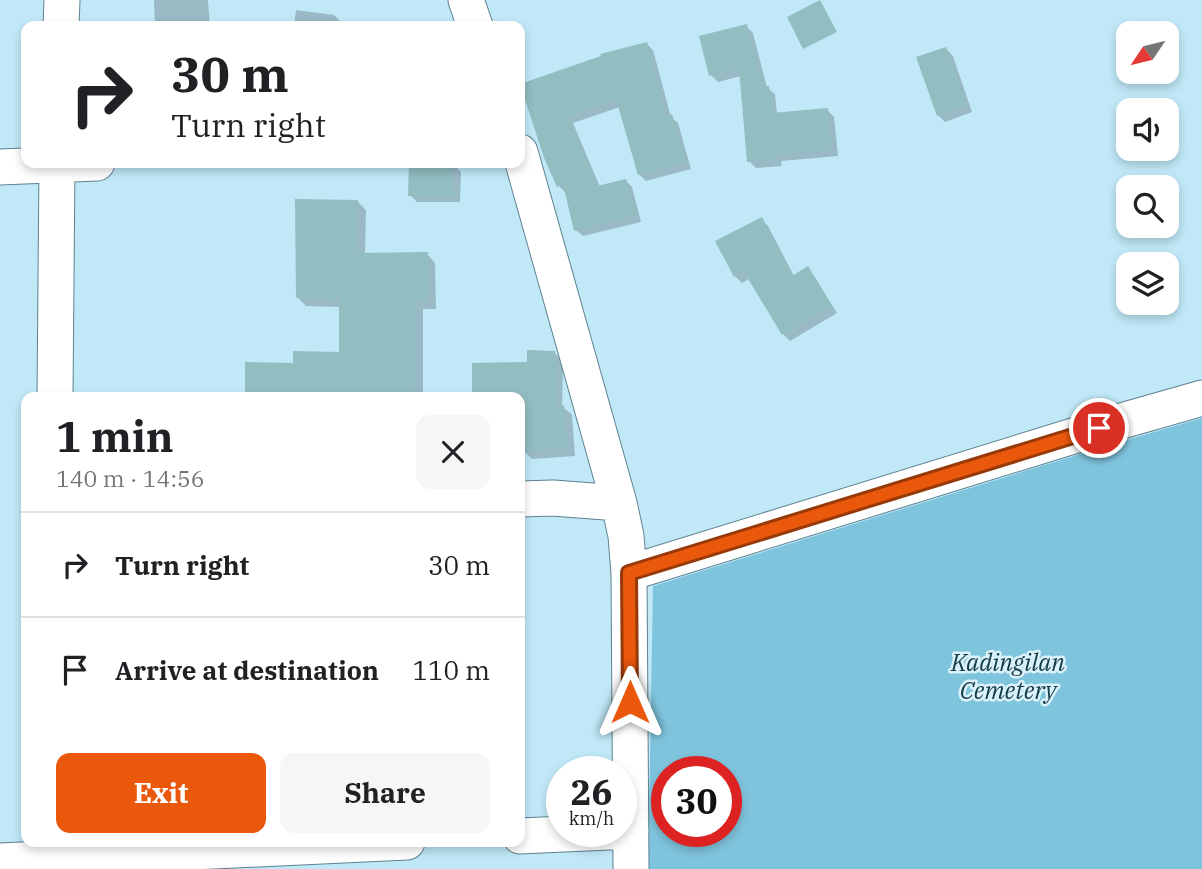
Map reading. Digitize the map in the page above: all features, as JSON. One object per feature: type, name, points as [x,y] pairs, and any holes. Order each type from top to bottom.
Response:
[{"type":"street","points":[[61,21],[62,0]]},
{"type":"street","points":[[466,0],[473,21]]},
{"type":"street","points":[[0,167],[21,166]]},
{"type":"street","points":[[55,392],[57,168]]},
{"type":"street","points":[[525,168],[626,536],[629,573],[630,756]]},
{"type":"street","points":[[629,573],[1202,398]]},
{"type":"street","points":[[525,499],[619,503]]},
{"type":"street","points":[[525,836],[546,835]]},
{"type":"street","points":[[0,861],[52,856],[280,847]]},
{"type":"street","points":[[631,847],[631,869]]},
{"type":"green space","name":"Kadingilan Cemetery","points":[[1202,418],[1202,869],[648,869],[653,586]]},
{"type":"building","points":[[820,0],[837,32],[803,49],[787,17]]},
{"type":"building","points":[[747,24],[763,86],[769,86],[772,113],[828,108],[832,150],[775,155],[776,159],[747,162],[739,69],[709,76],[699,36]]},
{"type":"building","points":[[647,42],[666,116],[672,114],[686,162],[638,175],[616,99],[568,116],[597,186],[626,179],[636,215],[574,231],[563,184],[557,187],[544,158],[525,99],[525,82],[601,56],[600,54]]},
{"type":"building","points":[[946,47],[967,106],[937,116],[916,57]]},
{"type":"building","points":[[409,168],[454,168],[454,196],[408,196]]},
{"type":"building","points":[[295,199],[358,200],[358,253],[428,252],[428,301],[415,301],[415,392],[245,392],[245,362],[293,363],[293,351],[339,352],[339,299],[296,298]]},
{"type":"building","points":[[762,217],[792,276],[808,266],[832,306],[782,335],[744,272],[734,277],[715,241]]},
{"type":"building","points":[[527,350],[555,351],[555,406],[564,405],[568,448],[525,451],[525,392],[472,392],[472,363],[527,362]]},
{"type":"route","points":[[630,702],[629,573],[1099,428]]}]
